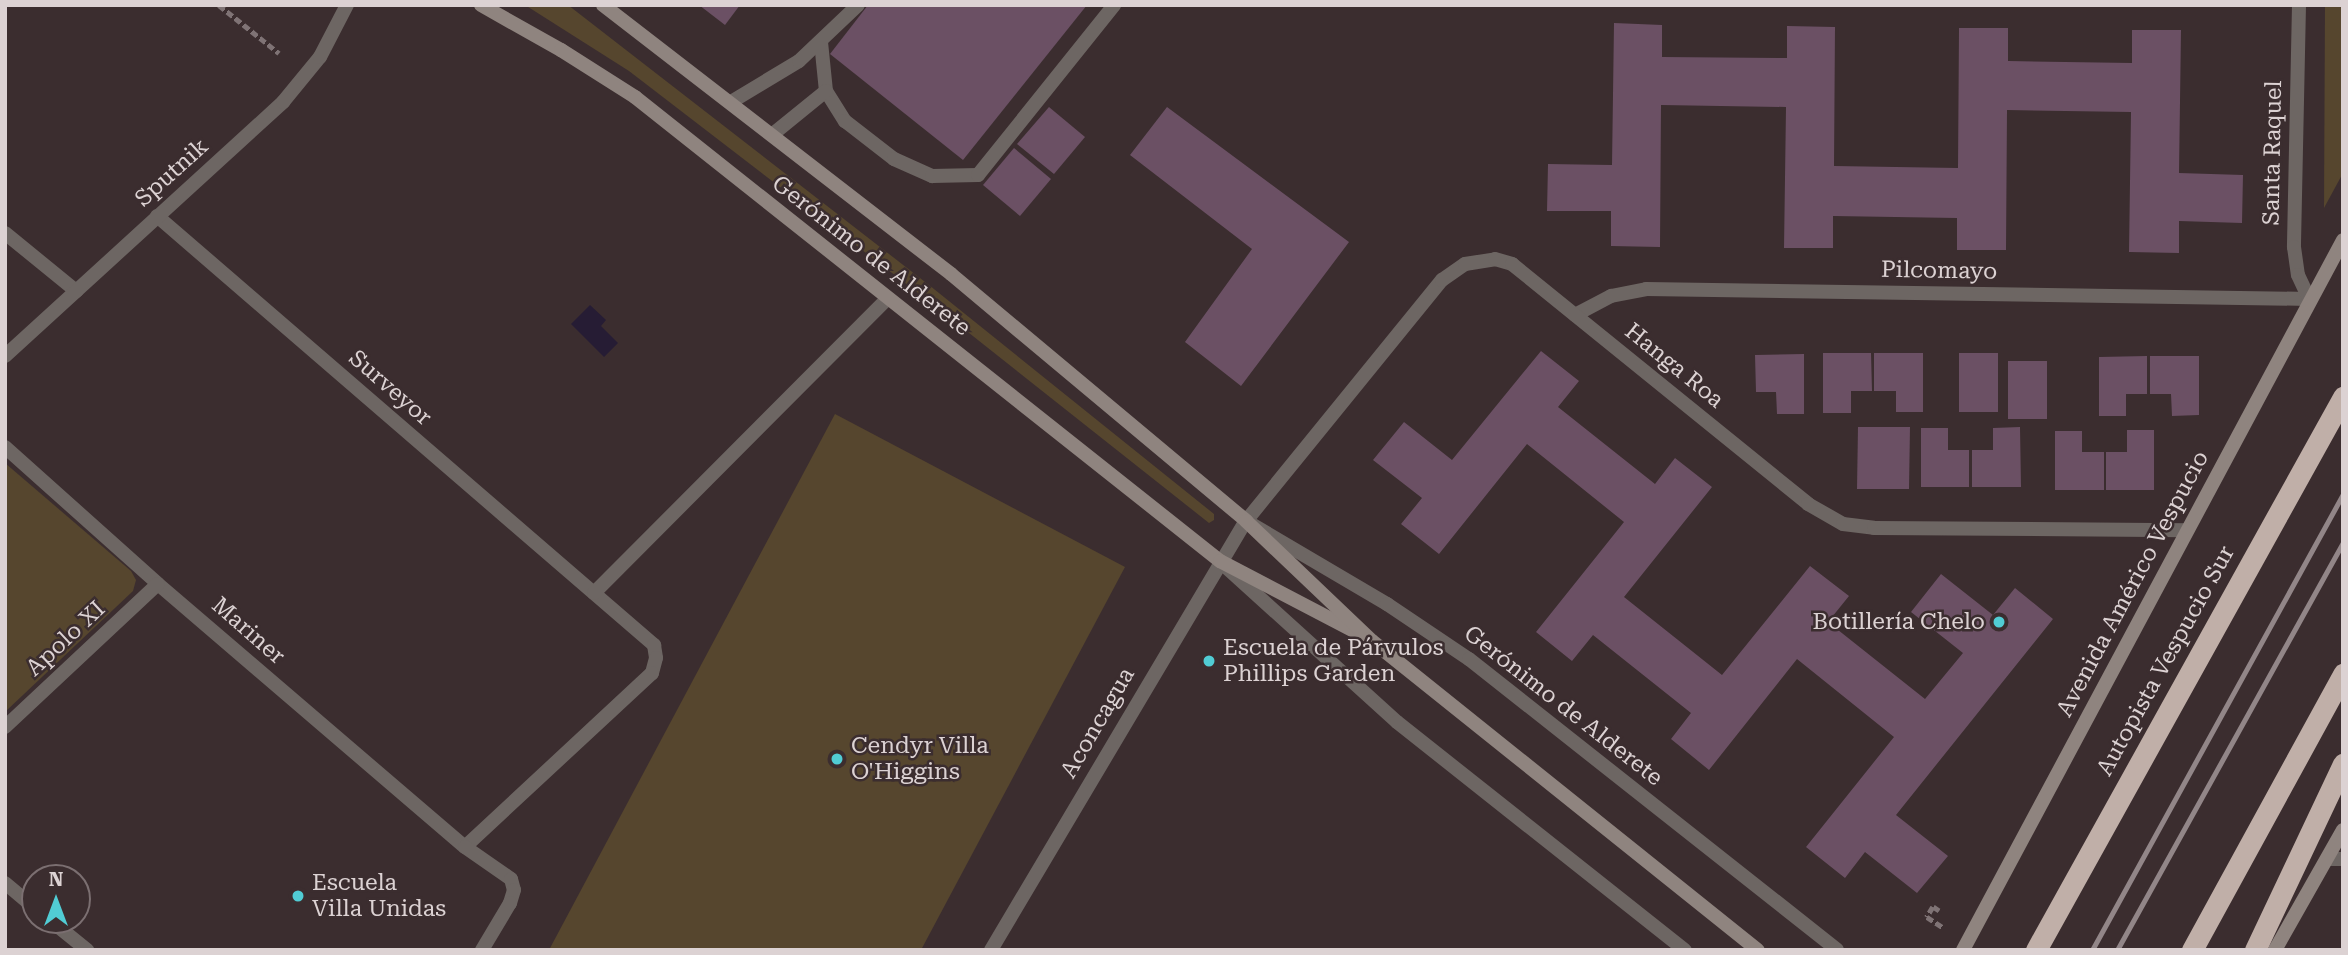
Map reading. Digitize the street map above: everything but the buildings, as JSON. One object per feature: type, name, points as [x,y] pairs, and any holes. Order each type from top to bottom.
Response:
[{"type":"highway","name":"Autopista Vespucio Sur","points":[[2036,950],[2343,397]]},
{"type":"highway","points":[[2192,950],[2343,674]]},
{"type":"highway","points":[[2255,950],[2343,764]]},
{"type":"main road","name":"Gerónimo de Alderete","points":[[481,5],[561,50],[635,97],[1220,561],[1372,641]]},
{"type":"main road","name":"Gerónimo de Alderete","points":[[603,5],[951,274],[1246,521],[1372,641],[1758,950]]},
{"type":"main road","name":"Avenida Américo Vespucio","points":[[1963,950],[2309,299],[2343,240]]},
{"type":"main road","points":[[2275,950],[2343,831]]},
{"type":"street","name":"Sputnik","points":[[5,356],[303,80],[320,57],[347,5]]},
{"type":"street","points":[[731,102],[799,61],[858,5]]},
{"type":"street","points":[[821,42],[826,92],[845,121],[894,159],[933,176],[978,175],[1114,5]]},
{"type":"street","name":"Santa Raquel","points":[[2299,5],[2294,247],[2298,275],[2309,299]]},
{"type":"street","points":[[772,134],[826,92]]},
{"type":"street","name":"Surveyor","points":[[158,216],[654,645],[656,658],[652,673],[465,847]]},
{"type":"street","points":[[5,233],[76,291]]},
{"type":"street","name":"Hanga Roa","points":[[1246,521],[1452,271],[1478,260],[1495,259],[1512,264],[1808,504],[1843,524],[1874,528],[2188,530]]},
{"type":"street","name":"Pilcomayo","points":[[1575,315],[1611,296],[1646,289],[2309,299]]},
{"type":"street","points":[[594,593],[888,298]]},
{"type":"street","name":"Mariner","points":[[5,447],[159,584],[465,847],[511,879],[514,890],[510,903],[482,950]]},
{"type":"street","name":"Aconcagua","points":[[995,948],[1220,561],[1246,521]]},
{"type":"street","name":"Gerónimo de Alderete","points":[[1246,521],[1387,604],[1469,659],[1836,950]]},
{"type":"street","name":"Gerónimo de Alderete","points":[[1220,561],[1397,722],[1685,950]]},
{"type":"street","name":"Apolo XI","points":[[5,727],[159,584]]},
{"type":"street","points":[[2327,859],[2343,859]]},
{"type":"street","points":[[5,883],[21,896]]},
{"type":"street","points":[[67,934],[87,950]]},
{"type":"path","points":[[219,5],[279,53]]},
{"type":"path","points":[[1927,917],[1933,907],[1939,911]]},
{"type":"shaded area","points":[[525,5],[568,5],[929,285],[1214,514],[1214,520],[1209,523],[935,306],[629,71]]},
{"type":"shaded area","points":[[2325,5],[2343,5],[2343,173],[2324,208]]},
{"type":"shaded area","points":[[590,305],[606,320],[601,326],[618,343],[604,357],[571,324]]},
{"type":"shaded area","name":"Cendyr Villa O'Higgins","points":[[835,414],[1125,567],[921,950],[549,950]]},
{"type":"shaded area","points":[[5,463],[131,571],[136,580],[133,591],[5,712]]},
{"type":"railway","points":[[2092,950],[2343,494]]},
{"type":"railway","points":[[2117,950],[2343,542]]},
{"type":"place","name":"Botillería Chelo","points":[[1999,622]]},
{"type":"place","name":"Escuela de Párvulos Phillips Garden","points":[[1209,661]]},
{"type":"place","name":"Cendyr Villa O'Higgins","points":[[837,759]]},
{"type":"place","name":"Escuela Villa Unidas","points":[[298,896]]}]
